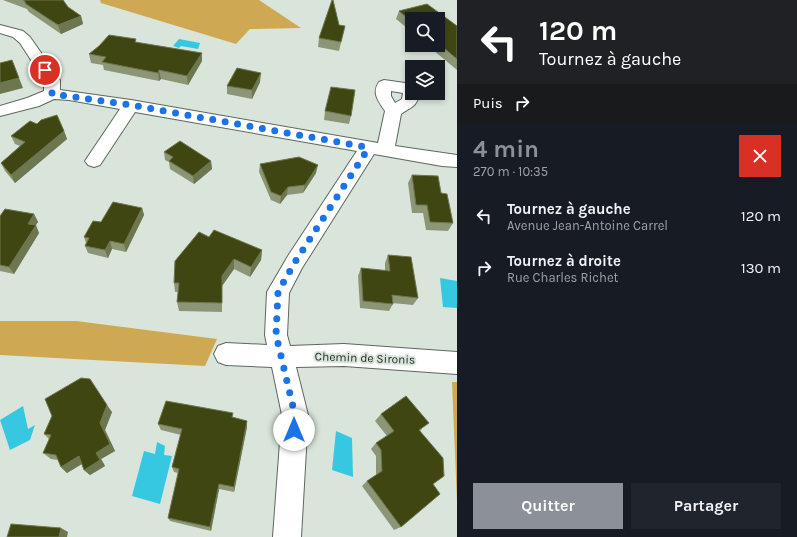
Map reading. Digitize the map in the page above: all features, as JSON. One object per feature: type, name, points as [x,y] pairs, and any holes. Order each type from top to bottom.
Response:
[{"type":"street","points":[[0,29],[18,34],[24,40],[52,80],[52,94]]},
{"type":"street","points":[[0,111],[33,102],[52,94],[131,105],[457,162]]},
{"type":"street","points":[[94,161],[131,105]]},
{"type":"street","points":[[287,537],[295,415],[276,335],[278,292],[295,262],[366,152],[376,148],[393,110]]},
{"type":"street","name":"Chemin de Sironis","points":[[226,354],[281,357],[344,355],[457,363]]},
{"type":"shaded area","points":[[100,0],[259,0],[301,28],[250,29],[236,44],[101,3]]},
{"type":"shaded area","points":[[0,321],[76,321],[217,339],[205,366],[0,355]]},
{"type":"shaded area","points":[[452,382],[457,382],[457,502]]},
{"type":"water","points":[[179,39],[200,43],[198,49],[181,46],[179,48],[173,46]]},
{"type":"water","points":[[440,278],[457,281],[457,308],[443,307]]},
{"type":"water","points":[[23,406],[28,429],[35,425],[30,440],[10,450],[0,420]]},
{"type":"water","points":[[336,431],[352,438],[353,477],[332,470]]},
{"type":"water","points":[[157,442],[165,446],[164,455],[172,456],[160,504],[132,496],[144,451],[155,454]]},
{"type":"building","points":[[24,0],[63,0],[68,7],[81,16],[58,25],[26,4]]},
{"type":"building","points":[[332,0],[339,25],[345,26],[341,42],[319,38]]},
{"type":"building","points":[[427,4],[438,12],[405,12],[405,16],[399,11]]},
{"type":"building","points":[[445,17],[457,26],[457,59],[445,49]]},
{"type":"building","points":[[109,35],[136,39],[135,42],[202,53],[187,76],[159,70],[158,73],[102,62],[106,57],[89,54]]},
{"type":"building","points":[[12,60],[19,78],[0,83],[0,63]]},
{"type":"building","points":[[237,68],[261,73],[252,90],[227,86]]},
{"type":"building","points":[[331,87],[355,90],[351,116],[325,111]]},
{"type":"building","points":[[57,115],[64,131],[11,175],[1,163],[25,142],[11,136],[30,121],[37,124],[41,120]]},
{"type":"building","points":[[180,141],[211,161],[193,176],[169,161],[173,157],[164,152]]},
{"type":"building","points":[[299,157],[318,165],[305,185],[288,187],[281,196],[271,192],[260,164]]},
{"type":"building","points":[[412,175],[438,176],[441,193],[447,194],[453,223],[430,222],[427,205],[416,205]]},
{"type":"building","points":[[113,202],[142,208],[124,244],[110,241],[105,250],[85,246],[89,238],[84,237],[93,221],[101,222]]},
{"type":"building","points":[[5,209],[34,214],[28,224],[36,225],[9,267],[0,265],[0,216]]},
{"type":"building","points":[[214,230],[262,250],[251,267],[234,259],[222,276],[222,303],[177,302],[179,283],[174,283],[175,261],[199,232],[209,237]]},
{"type":"building","points":[[388,255],[411,257],[418,298],[392,295],[393,304],[363,301],[361,268],[390,271]]},
{"type":"building","points":[[81,378],[90,379],[107,405],[100,423],[110,444],[96,453],[100,460],[84,470],[79,456],[61,467],[56,455],[43,453],[51,435],[44,434],[52,416],[45,399]]},
{"type":"building","points":[[406,396],[429,423],[419,430],[443,458],[444,476],[433,484],[440,494],[401,527],[367,481],[382,471],[381,450],[376,443],[394,431],[381,414]]},
{"type":"building","points":[[166,401],[233,413],[232,417],[247,421],[234,487],[219,484],[210,527],[168,518],[179,469],[172,467],[182,429],[158,424]]},
{"type":"building","points":[[11,524],[61,528],[59,537],[7,537]]},
{"type":"route","points":[[45,70],[52,80],[52,94],[69,95],[131,105],[366,147],[366,152],[295,262],[278,292],[276,335],[295,415],[294,430]]}]
